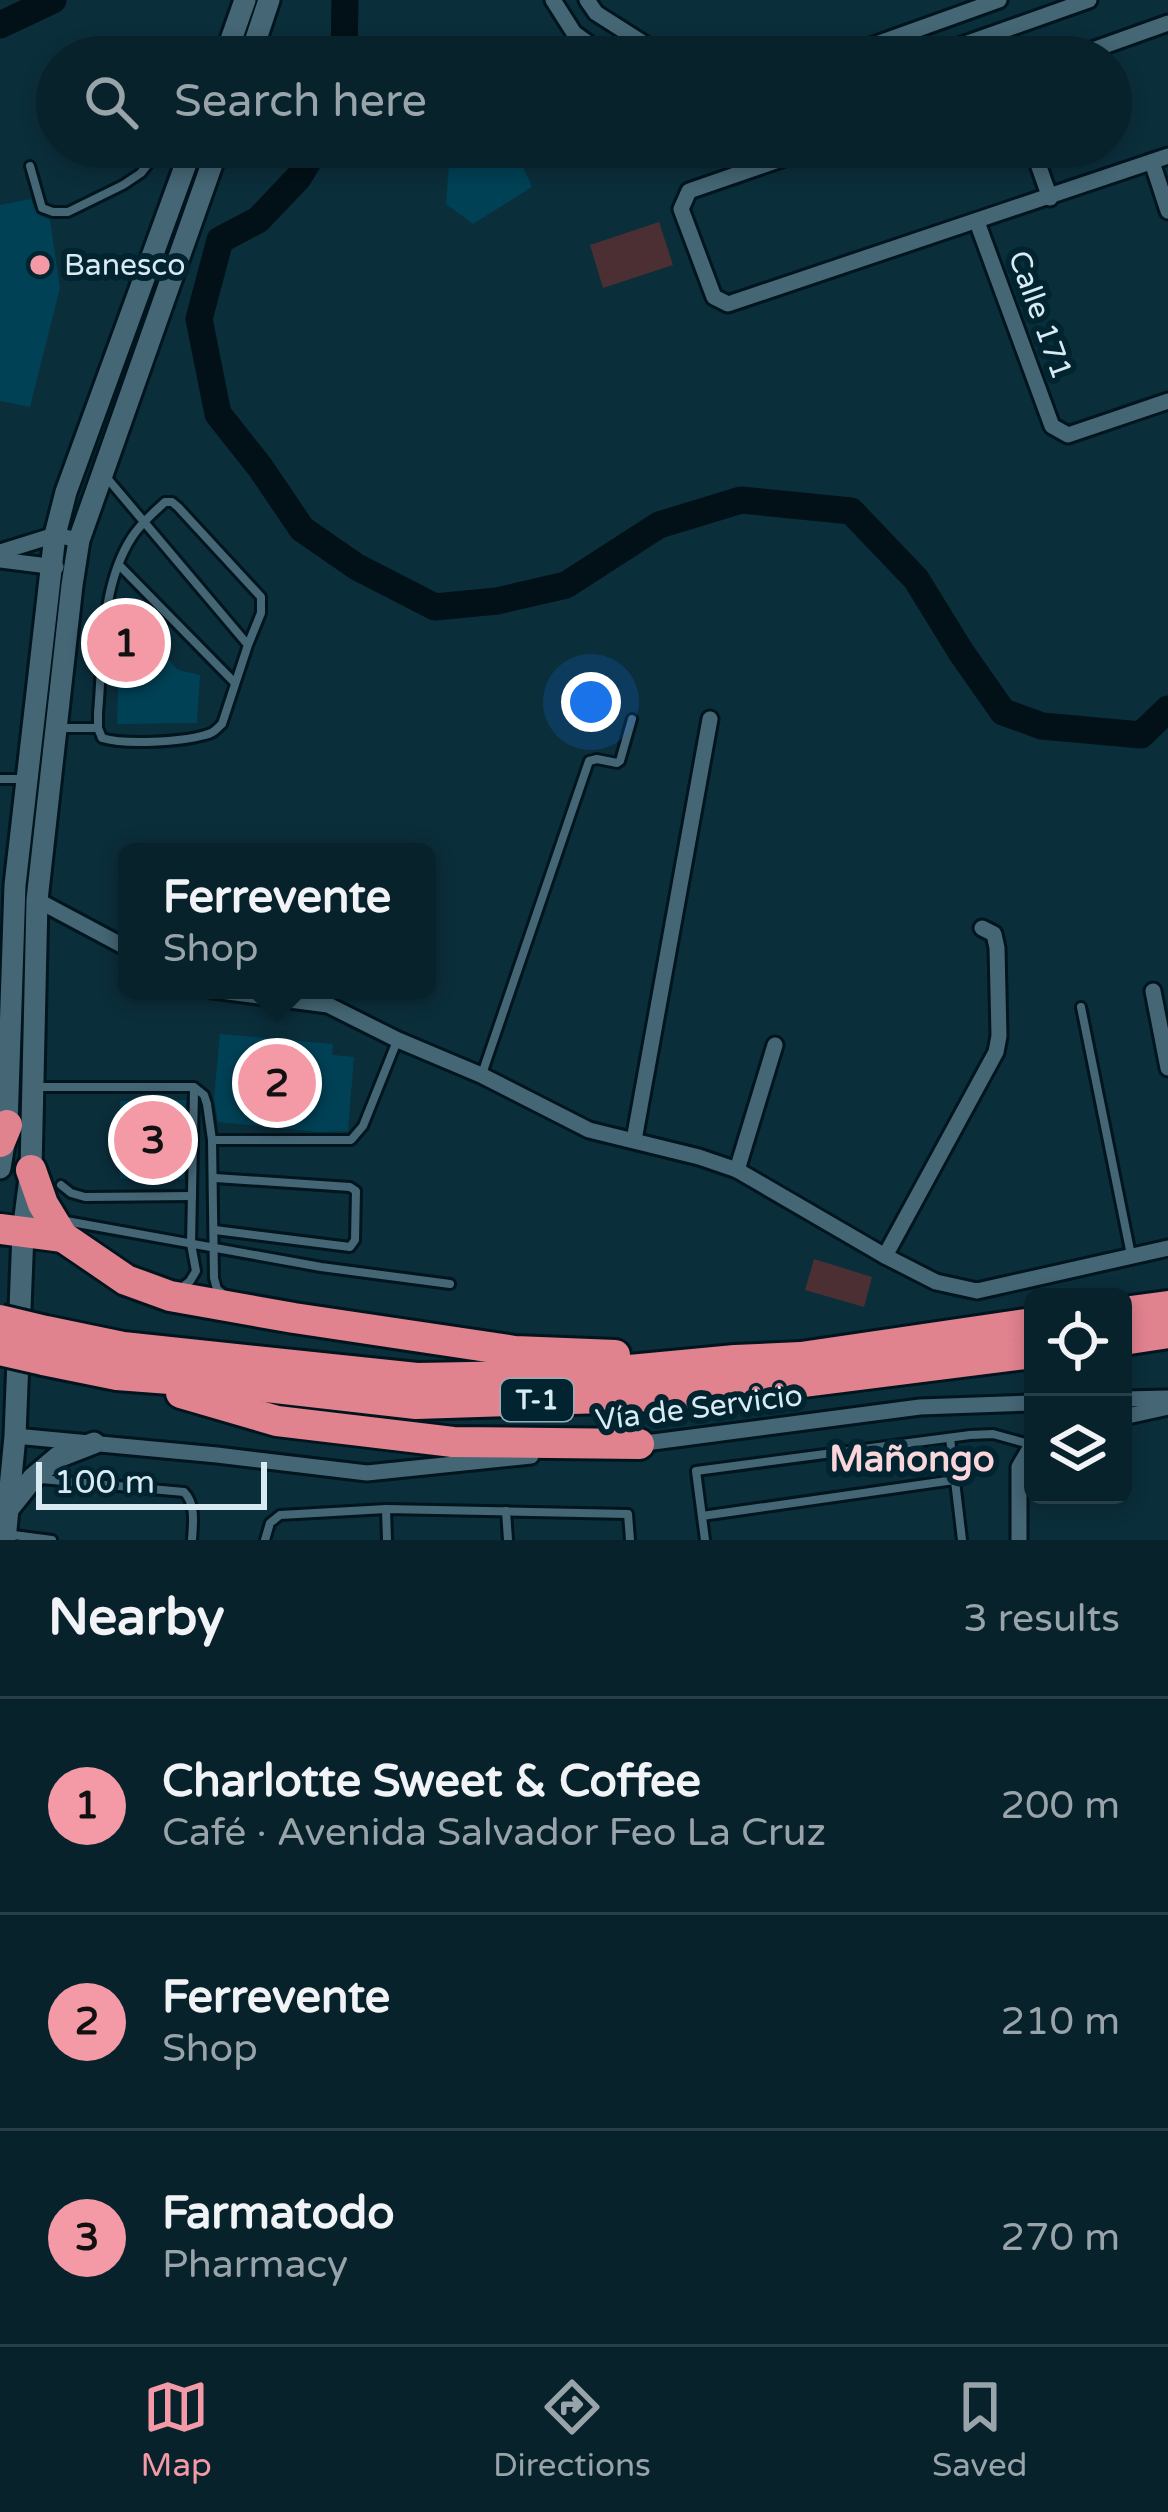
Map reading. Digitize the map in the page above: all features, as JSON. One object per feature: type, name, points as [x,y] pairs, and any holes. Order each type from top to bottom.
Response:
[{"type":"highway","points":[[15,1169],[58,1228],[126,1280],[170,1296],[514,1351],[735,1360]]},
{"type":"highway","points":[[12,1230],[58,1228]]},
{"type":"highway","points":[[1132,1311],[1168,1306]]},
{"type":"highway","name":"T-1","points":[[0,1320],[44,1345],[117,1375],[416,1404],[678,1394],[1024,1354]]},
{"type":"highway","name":"T-1","points":[[0,1350],[44,1345],[123,1347],[417,1378],[577,1375],[801,1357],[1024,1324]]},
{"type":"highway","points":[[1132,1339],[1168,1333]]},
{"type":"highway","points":[[117,1375],[277,1421],[453,1442],[639,1444]]},
{"type":"street","points":[[553,0],[578,36]]},
{"type":"street","points":[[587,0],[596,13],[632,36]]},
{"type":"street","points":[[899,36],[999,0]]},
{"type":"street","points":[[987,36],[1089,0]]},
{"type":"street","points":[[1132,36],[1168,23]]},
{"type":"street","points":[[755,168],[689,191],[681,209],[714,297],[728,304],[1160,159],[1168,211]]},
{"type":"street","points":[[15,1169],[3,1133],[15,886],[55,535],[66,492],[184,168]]},
{"type":"street","points":[[5,1537],[15,1169],[33,1087],[37,900],[75,572],[80,540],[211,168]]},
{"type":"street","points":[[1040,168],[1050,197]]},
{"type":"street","name":"Calle 171","points":[[977,221],[1052,426],[1068,436],[1168,401]]},
{"type":"street","points":[[0,556],[55,535],[80,540]]},
{"type":"street","points":[[0,556],[75,572]]},
{"type":"street","points":[[634,1140],[710,719]]},
{"type":"street","points":[[37,900],[118,943]]},
{"type":"street","points":[[885,1256],[996,1052],[997,948],[994,934],[982,928]]},
{"type":"street","points":[[1153,991],[1168,1068]]},
{"type":"street","points":[[282,999],[328,1005],[589,1130],[737,1170],[936,1282],[977,1291],[1168,1248]]},
{"type":"street","points":[[737,1170],[775,1046]]},
{"type":"street","points":[[1132,1400],[1168,1398]]},
{"type":"street","name":"Vía de Servicio","points":[[7,1436],[367,1473],[920,1407],[1024,1403]]},
{"type":"street","points":[[1132,1415],[1168,1407]]},
{"type":"street","points":[[8,1508],[58,1457],[94,1443]]},
{"type":"street","points":[[1019,1540],[1019,1467],[1024,1458]]},
{"type":"lane","points":[[30,166],[42,208],[53,212],[68,212],[123,185],[144,168]]},
{"type":"lane","points":[[103,472],[248,645]]},
{"type":"lane","points":[[165,502],[172,502],[261,598],[261,613],[221,724],[208,735],[102,738],[98,728],[105,630],[119,566],[143,522],[165,502]]},
{"type":"lane","points":[[119,566],[234,682]]},
{"type":"lane","points":[[481,1076],[590,761],[617,764],[632,719]]},
{"type":"lane","points":[[56,728],[98,728]]},
{"type":"lane","points":[[0,779],[27,779]]},
{"type":"lane","points":[[1081,1007],[1131,1257]]},
{"type":"lane","points":[[212,1140],[351,1140],[363,1126],[398,1040]]},
{"type":"lane","points":[[33,1087],[194,1087],[203,1095],[212,1140],[217,1289],[237,1308]]},
{"type":"lane","points":[[170,1296],[196,1270],[191,1244],[194,1087]]},
{"type":"lane","points":[[214,1178],[354,1188],[354,1245],[215,1230]]},
{"type":"lane","points":[[62,1185],[85,1198],[192,1196]]},
{"type":"lane","points":[[58,1228],[450,1284]]},
{"type":"lane","points":[[321,1245],[321,1267]]},
{"type":"lane","points":[[705,1540],[696,1471],[993,1434],[1024,1442]]},
{"type":"lane","points":[[950,1438],[962,1540]]},
{"type":"lane","points":[[33,1478],[184,1492],[193,1507],[192,1540]]},
{"type":"lane","points":[[702,1516],[954,1480]]},
{"type":"lane","points":[[386,1509],[387,1540]]},
{"type":"lane","points":[[265,1540],[270,1522],[280,1515],[386,1509],[628,1514],[630,1540]]},
{"type":"lane","points":[[506,1511],[508,1540]]},
{"type":"lane","points":[[5,1537],[52,1540]]},
{"type":"shaded area","points":[[659,222],[673,265],[603,288],[590,245]]},
{"type":"shaded area","points":[[814,1259],[872,1277],[864,1307],[805,1290]]},
{"type":"building","points":[[449,168],[523,168],[532,187],[473,224],[446,204]]},
{"type":"building","points":[[31,199],[37,214],[50,220],[60,288],[30,407],[0,401],[0,205]]},
{"type":"building","points":[[120,617],[132,618],[178,670],[200,675],[197,723],[117,724]]},
{"type":"building","points":[[220,1034],[333,1044],[332,1055],[354,1057],[348,1131],[218,1122],[214,1098]]},
{"type":"building","points":[[186,1100],[184,1179],[120,1179],[120,1101]]},
{"type":"waterway","points":[[0,25],[53,0]]},
{"type":"waterway","points":[[344,36],[345,0]]},
{"type":"waterway","points":[[304,168],[258,220],[220,240],[199,319],[218,414],[302,529],[357,567],[435,607],[497,601],[566,585],[659,525],[741,500],[851,511],[916,579],[1003,712],[1042,726],[1141,735],[1168,709]]},
{"type":"place","name":"Banesco","points":[[40,265]]},
{"type":"place","name":"Charlotte Sweet & Coffee","points":[[126,643]]},
{"type":"place","name":"Ferrevente","points":[[277,1083]]},
{"type":"place","name":"Farmatodo","points":[[153,1140]]},
{"type":"district","name":"Mañongo","points":[[912,1459]]}]
